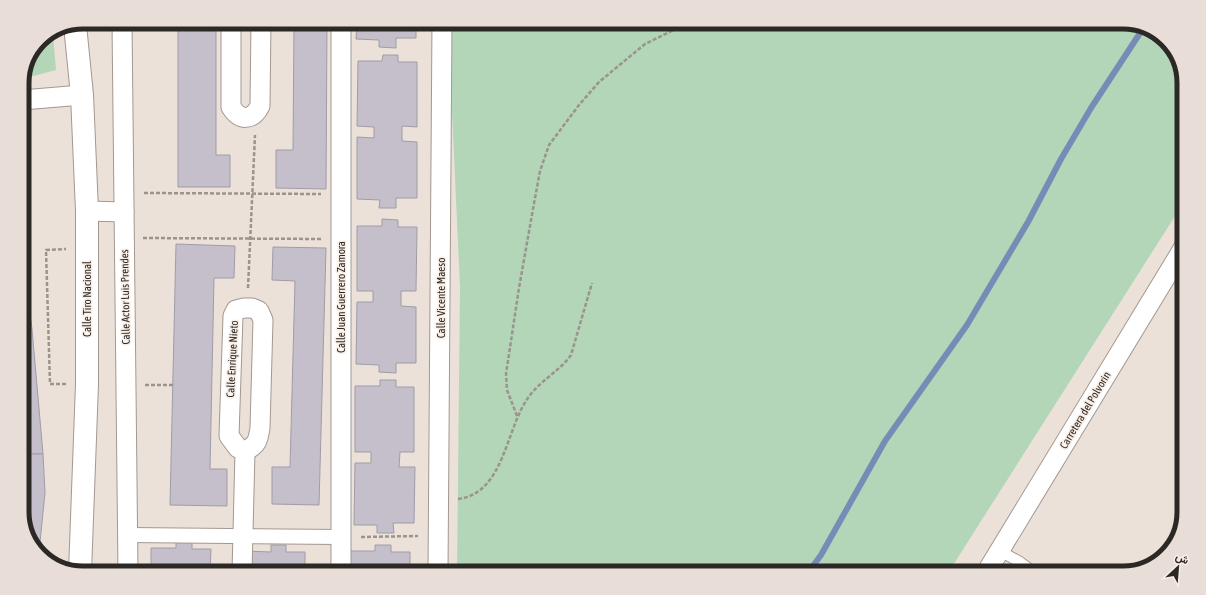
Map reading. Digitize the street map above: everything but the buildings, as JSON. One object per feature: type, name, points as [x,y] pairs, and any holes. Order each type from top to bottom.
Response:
[{"type":"main road","name":"Calle Tiro Nacional","points":[[75,30],[82,95],[87,212],[87,384],[80,566]]},
{"type":"street","name":"Calle Actor Luis Prendes","points":[[122,29],[128,566]]},
{"type":"street","points":[[231,29],[231,107],[235,114],[242,117],[250,117],[256,113],[260,106],[261,29]]},
{"type":"street","name":"Calle Juan Guerrero Zamora","points":[[341,29],[341,566]]},
{"type":"street","name":"Calle Vicente Maeso","points":[[438,566],[442,29]]},
{"type":"street","points":[[29,99],[82,95]]},
{"type":"street","points":[[87,212],[124,212]]},
{"type":"street","name":"Carretera del Polvorin","points":[[990,566],[1177,259]]},
{"type":"street","name":"Calle Enrique Nieto","points":[[247,308],[259,311],[263,320],[259,438],[254,446],[245,451],[238,448],[229,436],[229,431],[233,316],[236,310],[247,308]]},
{"type":"street","points":[[242,566],[245,451]]},
{"type":"street","points":[[128,535],[341,537]]},
{"type":"lane","points":[[29,91],[57,97]]},
{"type":"lane","points":[[1000,551],[1025,566]]},
{"type":"path","points":[[517,416],[507,390],[506,374],[533,208],[540,171],[549,145],[579,105],[600,82],[645,44],[676,29]]},
{"type":"path","points":[[247,308],[256,113]]},
{"type":"path","points":[[124,193],[341,194]]},
{"type":"path","points":[[124,238],[341,239]]},
{"type":"path","points":[[50,384],[46,250],[87,249]]},
{"type":"path","points":[[439,501],[463,499],[475,494],[495,473],[517,416],[526,400],[534,389],[564,364],[571,356],[592,283]]},
{"type":"path","points":[[341,537],[438,536]]},
{"type":"green space","points":[[453,29],[1130,29],[1147,35],[1159,42],[1168,53],[1176,72],[1177,213],[952,566],[457,566],[460,287],[450,67]]},
{"type":"green space","points":[[53,38],[56,70],[29,77],[33,62],[38,53]]},
{"type":"waterway","points":[[813,566],[821,555],[885,441],[967,325],[1028,222],[1061,159],[1091,108],[1140,32]]}]
